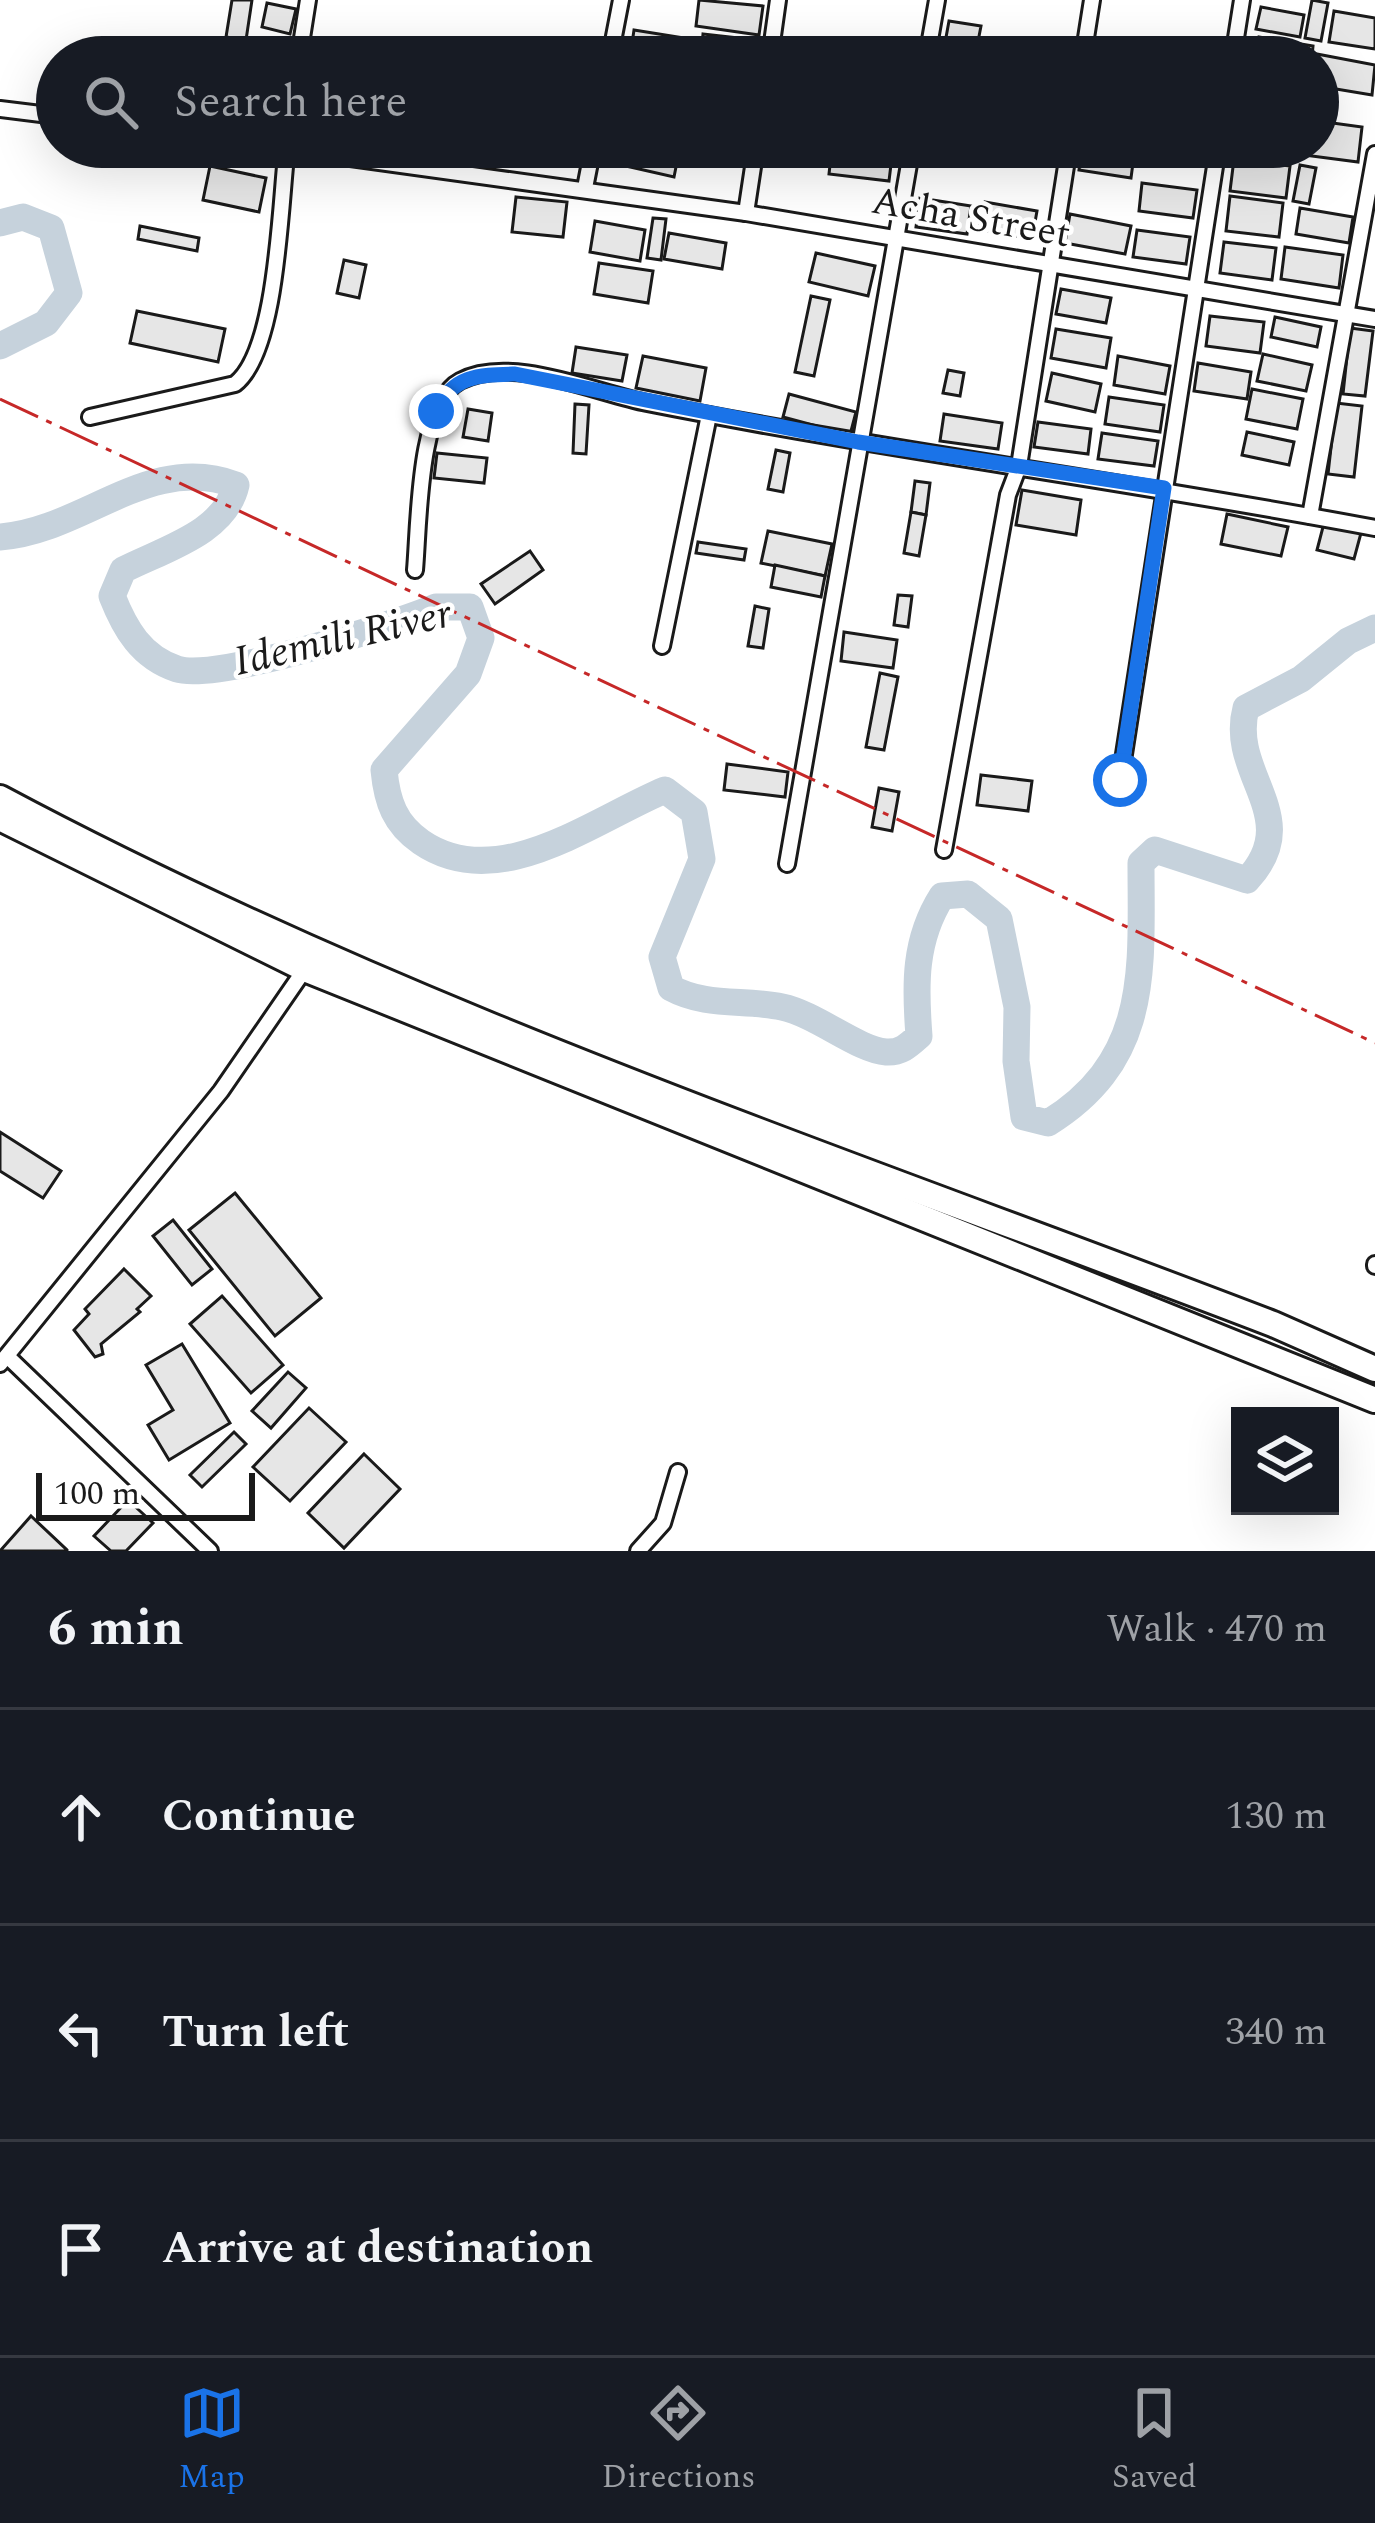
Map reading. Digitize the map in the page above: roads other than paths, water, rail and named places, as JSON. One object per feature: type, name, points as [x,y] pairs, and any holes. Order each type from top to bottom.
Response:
[{"type":"highway","points":[[0,798],[225,908],[386,979],[1273,1324],[1375,1369]]},
{"type":"highway","points":[[0,818],[304,969],[1375,1400]]},
{"type":"street","points":[[302,36],[308,0]]},
{"type":"street","points":[[614,36],[621,0]]},
{"type":"street","points":[[773,36],[778,0]]},
{"type":"street","points":[[931,36],[937,0]]},
{"type":"street","points":[[1086,36],[1091,0]]},
{"type":"street","points":[[1236,36],[1242,0]]},
{"type":"street","points":[[0,109],[36,113]]},
{"type":"street","points":[[1310,516],[1375,154]]},
{"type":"street","points":[[90,417],[236,384],[245,377],[262,338],[279,168]]},
{"type":"street","name":"Acha Street","points":[[433,168],[746,213],[1375,319]]},
{"type":"street","points":[[585,188],[589,168]]},
{"type":"street","points":[[746,213],[753,168]]},
{"type":"street","points":[[787,864],[908,168]]},
{"type":"street","points":[[944,850],[1008,494],[1019,466],[1066,168]]},
{"type":"street","points":[[1120,780],[1215,168]]},
{"type":"street","points":[[415,570],[428,444],[445,392],[463,379],[515,374],[584,383],[709,415],[858,442],[1164,488],[1375,528]]},
{"type":"street","points":[[662,646],[709,415]]},
{"type":"street","points":[[210,1551],[4,1360],[221,1090],[304,969]]},
{"type":"street","points":[[638,1551],[663,1523],[678,1472]]},
{"type":"waterway","name":"Idemili River","points":[[0,223],[23,217],[51,228],[69,293],[46,323],[0,346]]},
{"type":"waterway","name":"Idemili River","points":[[0,537],[31,532],[145,485],[174,478],[236,485],[230,502],[206,527],[123,570],[112,596],[136,640],[153,657],[177,669],[198,671],[265,660],[436,607],[470,607],[481,638],[468,674],[384,770],[394,811],[412,835],[451,856],[513,857],[576,834],[665,790],[694,812],[702,859],[662,957],[671,988],[698,998],[795,1011],[886,1052],[900,1050],[919,1036],[918,963],[933,913],[942,896],[968,894],[999,919],[1017,1007],[1016,1061],[1024,1117],[1048,1123],[1082,1098],[1123,1041],[1139,975],[1141,863],[1155,850],[1247,880],[1263,857],[1269,836],[1268,816],[1243,732],[1246,708],[1301,679],[1348,641],[1375,628]]}]
